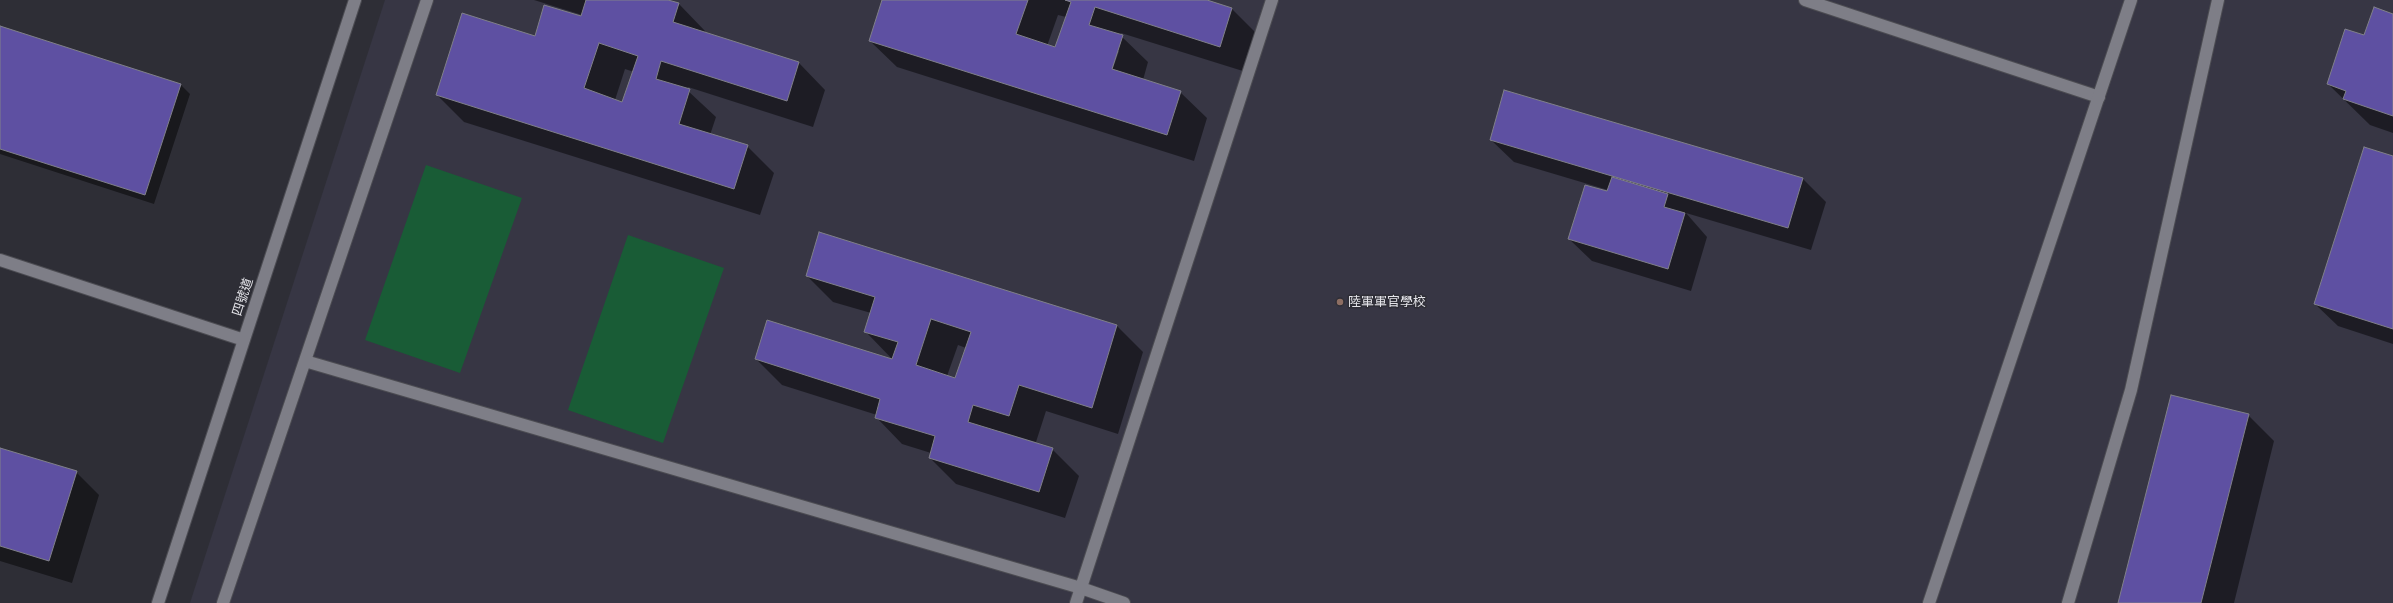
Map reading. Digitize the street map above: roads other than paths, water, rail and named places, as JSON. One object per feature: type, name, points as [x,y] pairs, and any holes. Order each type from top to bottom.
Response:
[{"type":"street","name":"四號道","points":[[158,603],[355,0]]},
{"type":"street","points":[[222,603],[427,0]]},
{"type":"street","points":[[1076,603],[1272,0]]},
{"type":"street","points":[[1804,0],[2099,96]]},
{"type":"street","points":[[1929,603],[2131,0]]},
{"type":"street","points":[[2068,603],[2130,390],[2218,0]]},
{"type":"street","points":[[0,260],[244,340]]},
{"type":"street","points":[[305,361],[1081,588],[1124,603]]},
{"type":"place","name":"陸軍軍官學校","points":[[1340,302]]}]
